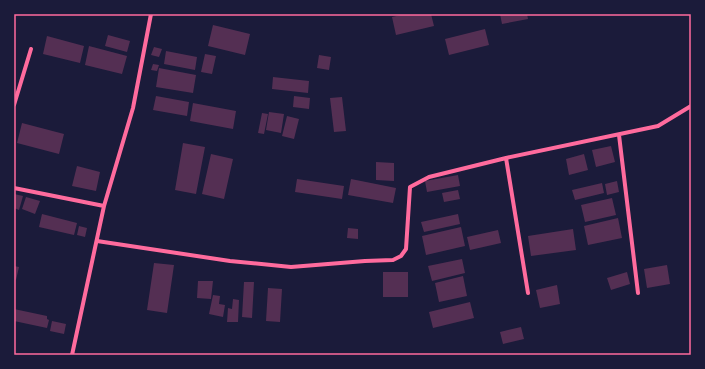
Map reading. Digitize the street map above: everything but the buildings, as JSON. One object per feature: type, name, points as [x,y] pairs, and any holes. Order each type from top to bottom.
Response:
[{"type":"street","points":[[72,355],[104,206],[133,108],[151,14]]},
{"type":"street","points":[[14,105],[32,49]]},
{"type":"street","points":[[97,241],[230,261],[291,267],[393,260],[401,256],[406,249],[410,187],[429,177],[506,158],[658,126],[691,106]]},
{"type":"street","points":[[619,135],[638,293]]},
{"type":"street","points":[[506,158],[528,293]]},
{"type":"street","points":[[14,188],[104,206]]}]
